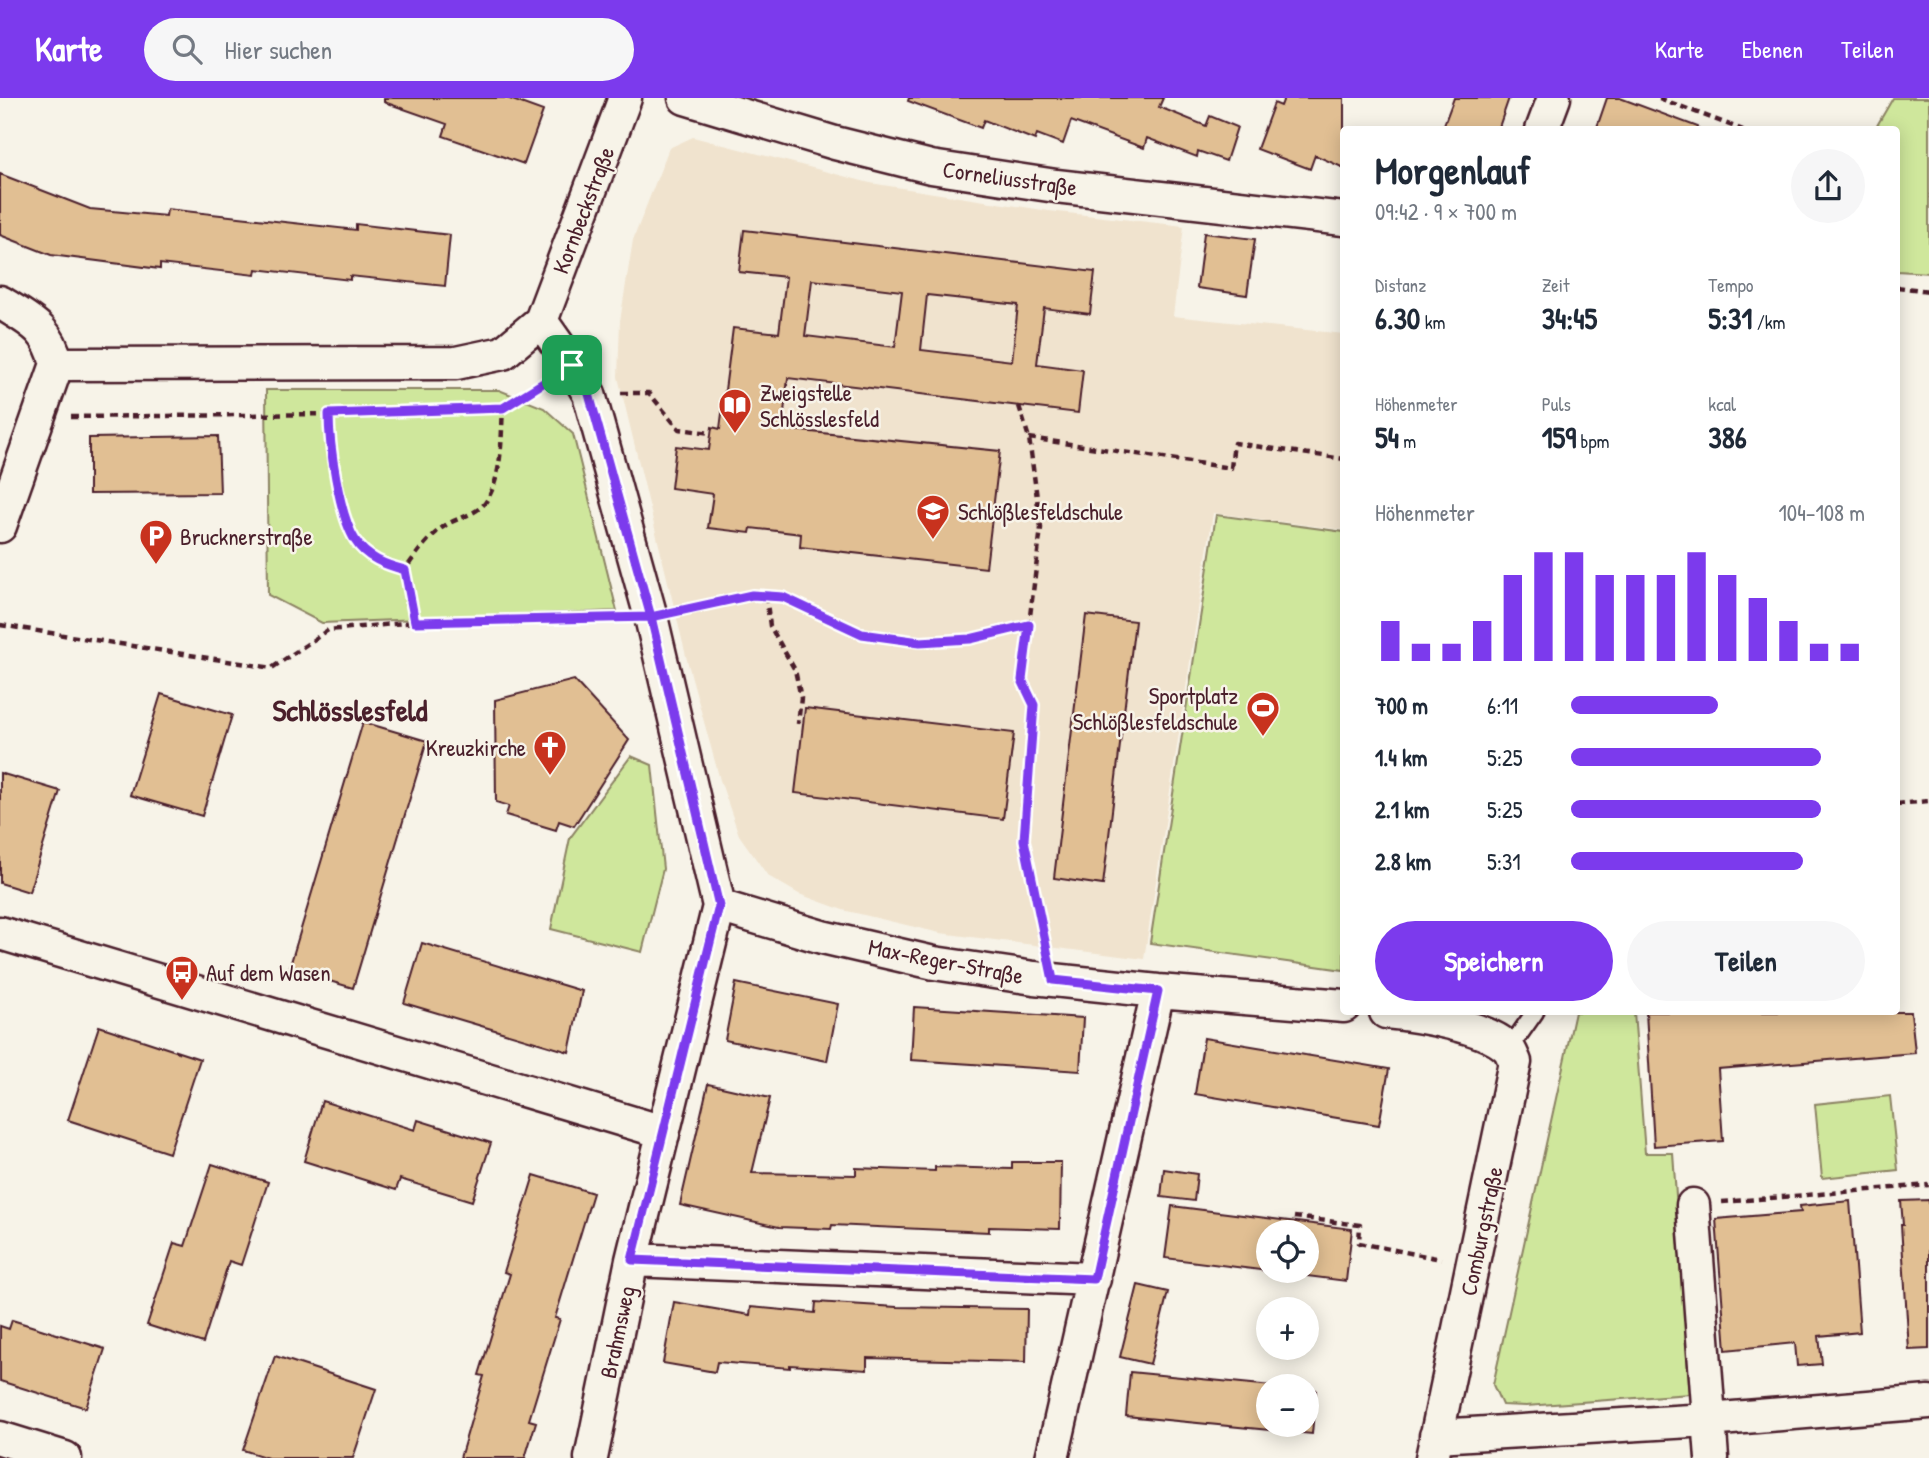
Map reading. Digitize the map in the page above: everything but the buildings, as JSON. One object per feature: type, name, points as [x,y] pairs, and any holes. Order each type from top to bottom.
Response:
[{"type":"street","name":"Kornbeckstraße","points":[[541,321],[625,98]]},
{"type":"street","name":"Corneliusstraße","points":[[685,98],[835,143],[931,167],[1056,186],[1340,219]]},
{"type":"street","points":[[1544,126],[1554,98]]},
{"type":"street","points":[[0,302],[37,325],[52,344],[57,364],[0,526]]},
{"type":"street","points":[[57,364],[456,363],[503,353],[541,321]]},
{"type":"street","name":"Brahmsweg","points":[[541,321],[589,394],[651,617],[719,906],[632,1260],[591,1458]]},
{"type":"street","name":"Max-Reger-Straße","points":[[719,906],[822,937],[934,963],[1053,980],[1340,1006]]},
{"type":"street","points":[[0,933],[663,1132]]},
{"type":"street","points":[[1052,1458],[1158,991]]},
{"type":"street","points":[[1414,1015],[1488,1034],[1509,1049]]},
{"type":"street","name":"Comburgstraße","points":[[1434,1447],[1513,1082],[1515,1062],[1509,1049]]},
{"type":"street","points":[[1693,1205],[1712,1458]]},
{"type":"street","points":[[632,1260],[1094,1279]]},
{"type":"street","points":[[1434,1447],[1929,1402]]},
{"type":"street","points":[[0,1438],[65,1458]]},
{"type":"lane","points":[[1509,1049],[1533,1015]]},
{"type":"path","points":[[1660,98],[1733,126]]},
{"type":"path","points":[[1900,287],[1929,291]]},
{"type":"path","points":[[39,417],[329,414],[503,408],[572,365]]},
{"type":"path","points":[[589,394],[649,393],[679,429],[711,433]]},
{"type":"path","points":[[1019,406],[1029,438],[1041,528],[1022,680],[1034,705],[1024,840],[1053,980]]},
{"type":"path","points":[[415,622],[405,570],[421,549],[446,525],[466,517],[487,502],[498,471],[503,408]]},
{"type":"path","points":[[329,414],[329,436],[337,483],[355,541],[380,564],[405,570]]},
{"type":"path","points":[[1029,438],[1231,468],[1234,443],[1340,458]]},
{"type":"path","points":[[0,625],[272,668],[328,630],[415,622],[651,617],[752,595],[783,597],[862,634],[920,642],[970,639],[1029,625]]},
{"type":"path","points":[[766,596],[770,626],[795,670],[801,698],[799,723]]},
{"type":"path","points":[[1900,804],[1929,801]]},
{"type":"path","points":[[1693,1205],[1929,1185]]},
{"type":"path","points":[[1294,1217],[1360,1226],[1359,1243],[1473,1265]]},
{"type":"shaded area","name":"Schlößlesfeldschule","points":[[693,137],[870,183],[1049,211],[1184,226],[1173,316],[1340,334],[1340,529],[1213,513],[1144,959],[940,933],[843,910],[799,894],[768,876],[739,835],[720,780],[687,660],[618,377],[620,321],[633,240],[669,148]]},
{"type":"green space","points":[[1893,98],[1929,98],[1929,273],[1900,271],[1900,126],[1877,126]]},
{"type":"green space","points":[[266,390],[499,390],[544,408],[573,434],[617,611],[322,623],[268,595]]},
{"type":"green space","name":"Sportplatz Schlößlesfeldschule","points":[[1216,515],[1340,531],[1340,969],[1150,943]]},
{"type":"green space","points":[[631,756],[652,765],[663,869],[642,952],[551,929],[570,838]]},
{"type":"green space","points":[[1574,1015],[1634,1015],[1645,1153],[1673,1153],[1690,1394],[1526,1406],[1502,1405],[1493,1385]]},
{"type":"green space","points":[[1890,1096],[1898,1170],[1822,1178],[1815,1104]]},
{"type":"place","name":"Zweigstelle Schlösslesfeld","points":[[735,435]]},
{"type":"place","name":"Schlößlesfeldschule","points":[[933,541]]},
{"type":"place","name":"Brucknerstraße","points":[[156,566]]},
{"type":"place","name":"Sportplatz Schlößlesfeldschule","points":[[1263,738]]},
{"type":"place","name":"Kreuzkirche","points":[[550,777]]},
{"type":"place","name":"Auf dem Wasen","points":[[182,1002]]},
{"type":"district","name":"Schlösslesfeld","points":[[350,710]]},
{"type":"route","points":[[572,365],[503,408],[329,414],[329,436],[337,483],[355,541],[380,564],[405,570],[415,622],[651,617],[719,906],[632,1260],[1094,1279],[1158,991],[1053,980],[1024,840],[1034,705],[1022,680],[1029,625],[970,639],[920,642],[862,634],[783,597],[752,595],[651,617],[589,394],[572,365]]}]
